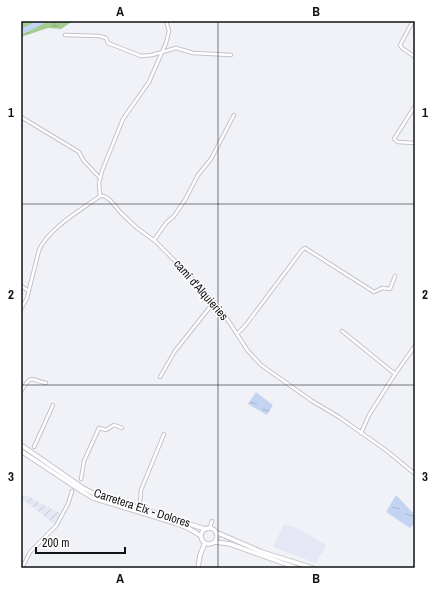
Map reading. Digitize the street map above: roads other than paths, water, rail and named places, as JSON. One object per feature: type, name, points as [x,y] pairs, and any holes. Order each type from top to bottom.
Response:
[{"type":"main road","name":"Carretera Elx - Dolores","points":[[21,445],[93,493],[205,528]]},
{"type":"main road","name":"Carretera Elx - Dolores","points":[[21,451],[93,498],[175,523],[188,528],[201,536]]},
{"type":"main road","points":[[297,568],[230,544],[215,542],[210,544],[205,543],[202,540],[202,532],[205,528],[210,527],[218,533],[262,552],[313,568]]},
{"type":"main road","points":[[215,542],[218,538],[218,533]]},
{"type":"main road","points":[[198,568],[200,555],[205,543]]},
{"type":"street","points":[[21,310],[25,304],[29,292],[42,243],[63,224],[100,196],[100,179],[125,115],[149,82],[162,52],[169,31],[166,21]]},
{"type":"street","points":[[413,21],[400,45],[415,57]]},
{"type":"street","points":[[65,35],[99,36],[106,38],[108,43],[141,56],[152,55],[176,48],[193,53],[231,55]]},
{"type":"street","points":[[415,106],[394,139],[398,142],[415,143]]},
{"type":"street","points":[[154,240],[185,200],[198,175],[211,159],[234,115]]},
{"type":"street","points":[[21,117],[79,152],[83,160],[100,179]]},
{"type":"street","name":"camí d'Alquieries","points":[[100,196],[104,196],[110,200],[121,214],[154,240],[198,284],[224,314],[248,351],[261,365],[312,401],[339,417],[387,451],[415,474]]},
{"type":"street","points":[[237,334],[305,248],[374,292],[382,288],[390,289],[395,276]]},
{"type":"street","points":[[21,286],[29,292]]},
{"type":"street","points":[[160,377],[175,351],[214,302]]},
{"type":"street","points":[[342,331],[395,374]]},
{"type":"street","points":[[361,433],[366,420],[395,374],[415,346]]},
{"type":"street","points":[[21,391],[29,380],[33,378],[46,383]]},
{"type":"street","points":[[34,447],[53,405]]},
{"type":"street","points":[[81,479],[84,461],[99,428],[106,430],[114,424],[122,428]]},
{"type":"street","points":[[140,502],[141,490],[164,434]]},
{"type":"street","points":[[22,568],[30,552],[56,526],[68,504],[72,491]]},
{"type":"street","points":[[210,527],[212,521]]},
{"type":"water","points":[[256,392],[273,405],[267,415],[248,404]]},
{"type":"water","points":[[396,495],[415,515],[415,523],[410,528],[386,512]]},
{"type":"waterway","points":[[21,32],[43,21]]}]
